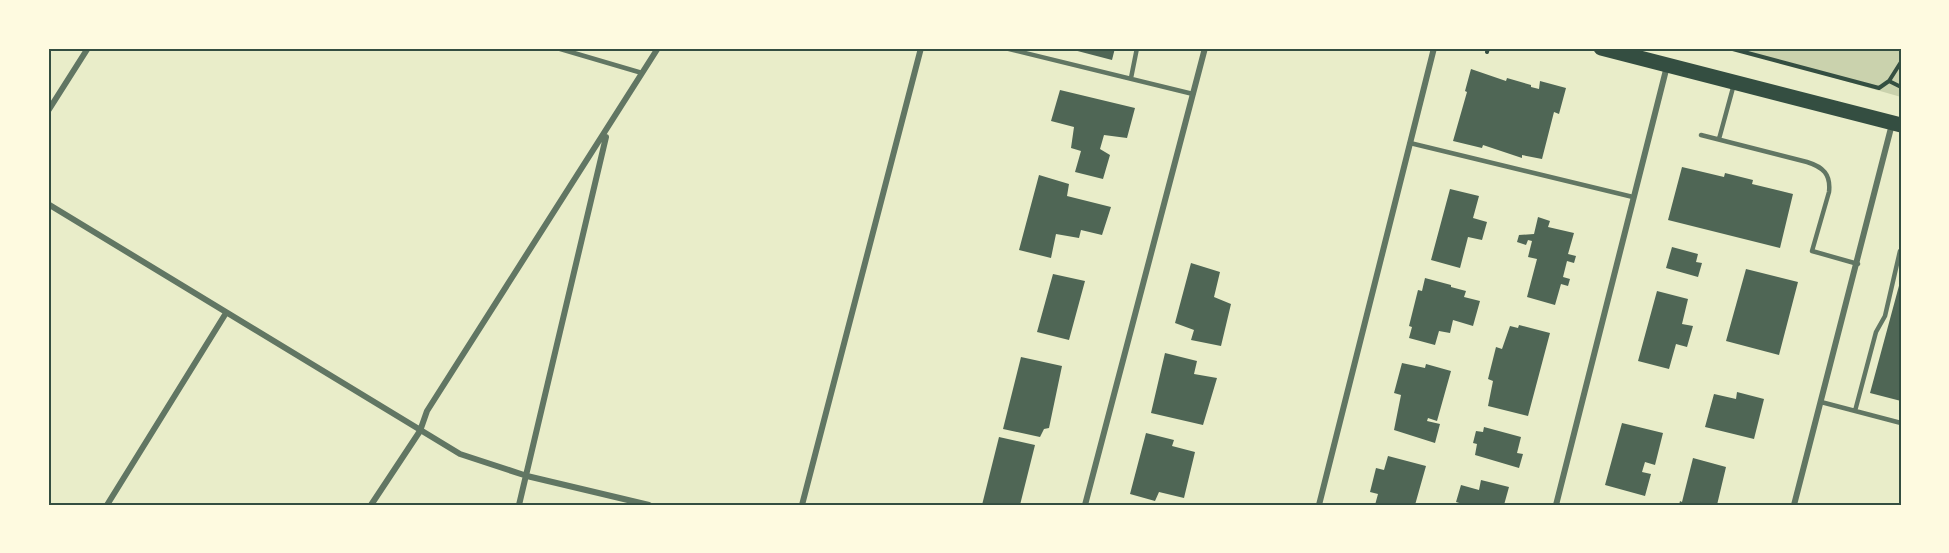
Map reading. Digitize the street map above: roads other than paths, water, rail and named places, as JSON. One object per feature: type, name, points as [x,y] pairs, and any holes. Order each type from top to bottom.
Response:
[{"type":"main road","points":[[1601,48],[1898,122]]},
{"type":"street","points":[[48,111],[88,48]]},
{"type":"street","points":[[371,505],[420,430],[427,411],[658,48]]},
{"type":"street","points":[[802,505],[921,48]]},
{"type":"street","points":[[1085,505],[1205,48]]},
{"type":"street","points":[[1319,505],[1434,48]]},
{"type":"street","points":[[1556,505],[1668,66]]},
{"type":"street","points":[[1794,505],[1898,122]]},
{"type":"street","points":[[519,505],[607,130]]},
{"type":"street","points":[[48,204],[460,453],[527,476],[649,505]]},
{"type":"street","points":[[107,505],[226,313]]},
{"type":"lane","points":[[557,48],[642,73]]},
{"type":"lane","points":[[1005,48],[1193,94]]},
{"type":"lane","points":[[1131,78],[1137,48]]},
{"type":"lane","points":[[1719,139],[1735,83]]},
{"type":"lane","points":[[1701,135],[1807,162],[1822,169],[1830,182],[1829,192],[1812,251],[1858,264]]},
{"type":"lane","points":[[1410,143],[1633,197]]},
{"type":"lane","points":[[1855,411],[1876,332],[1885,316],[1900,251]]},
{"type":"lane","points":[[1821,402],[1901,423]]}]
